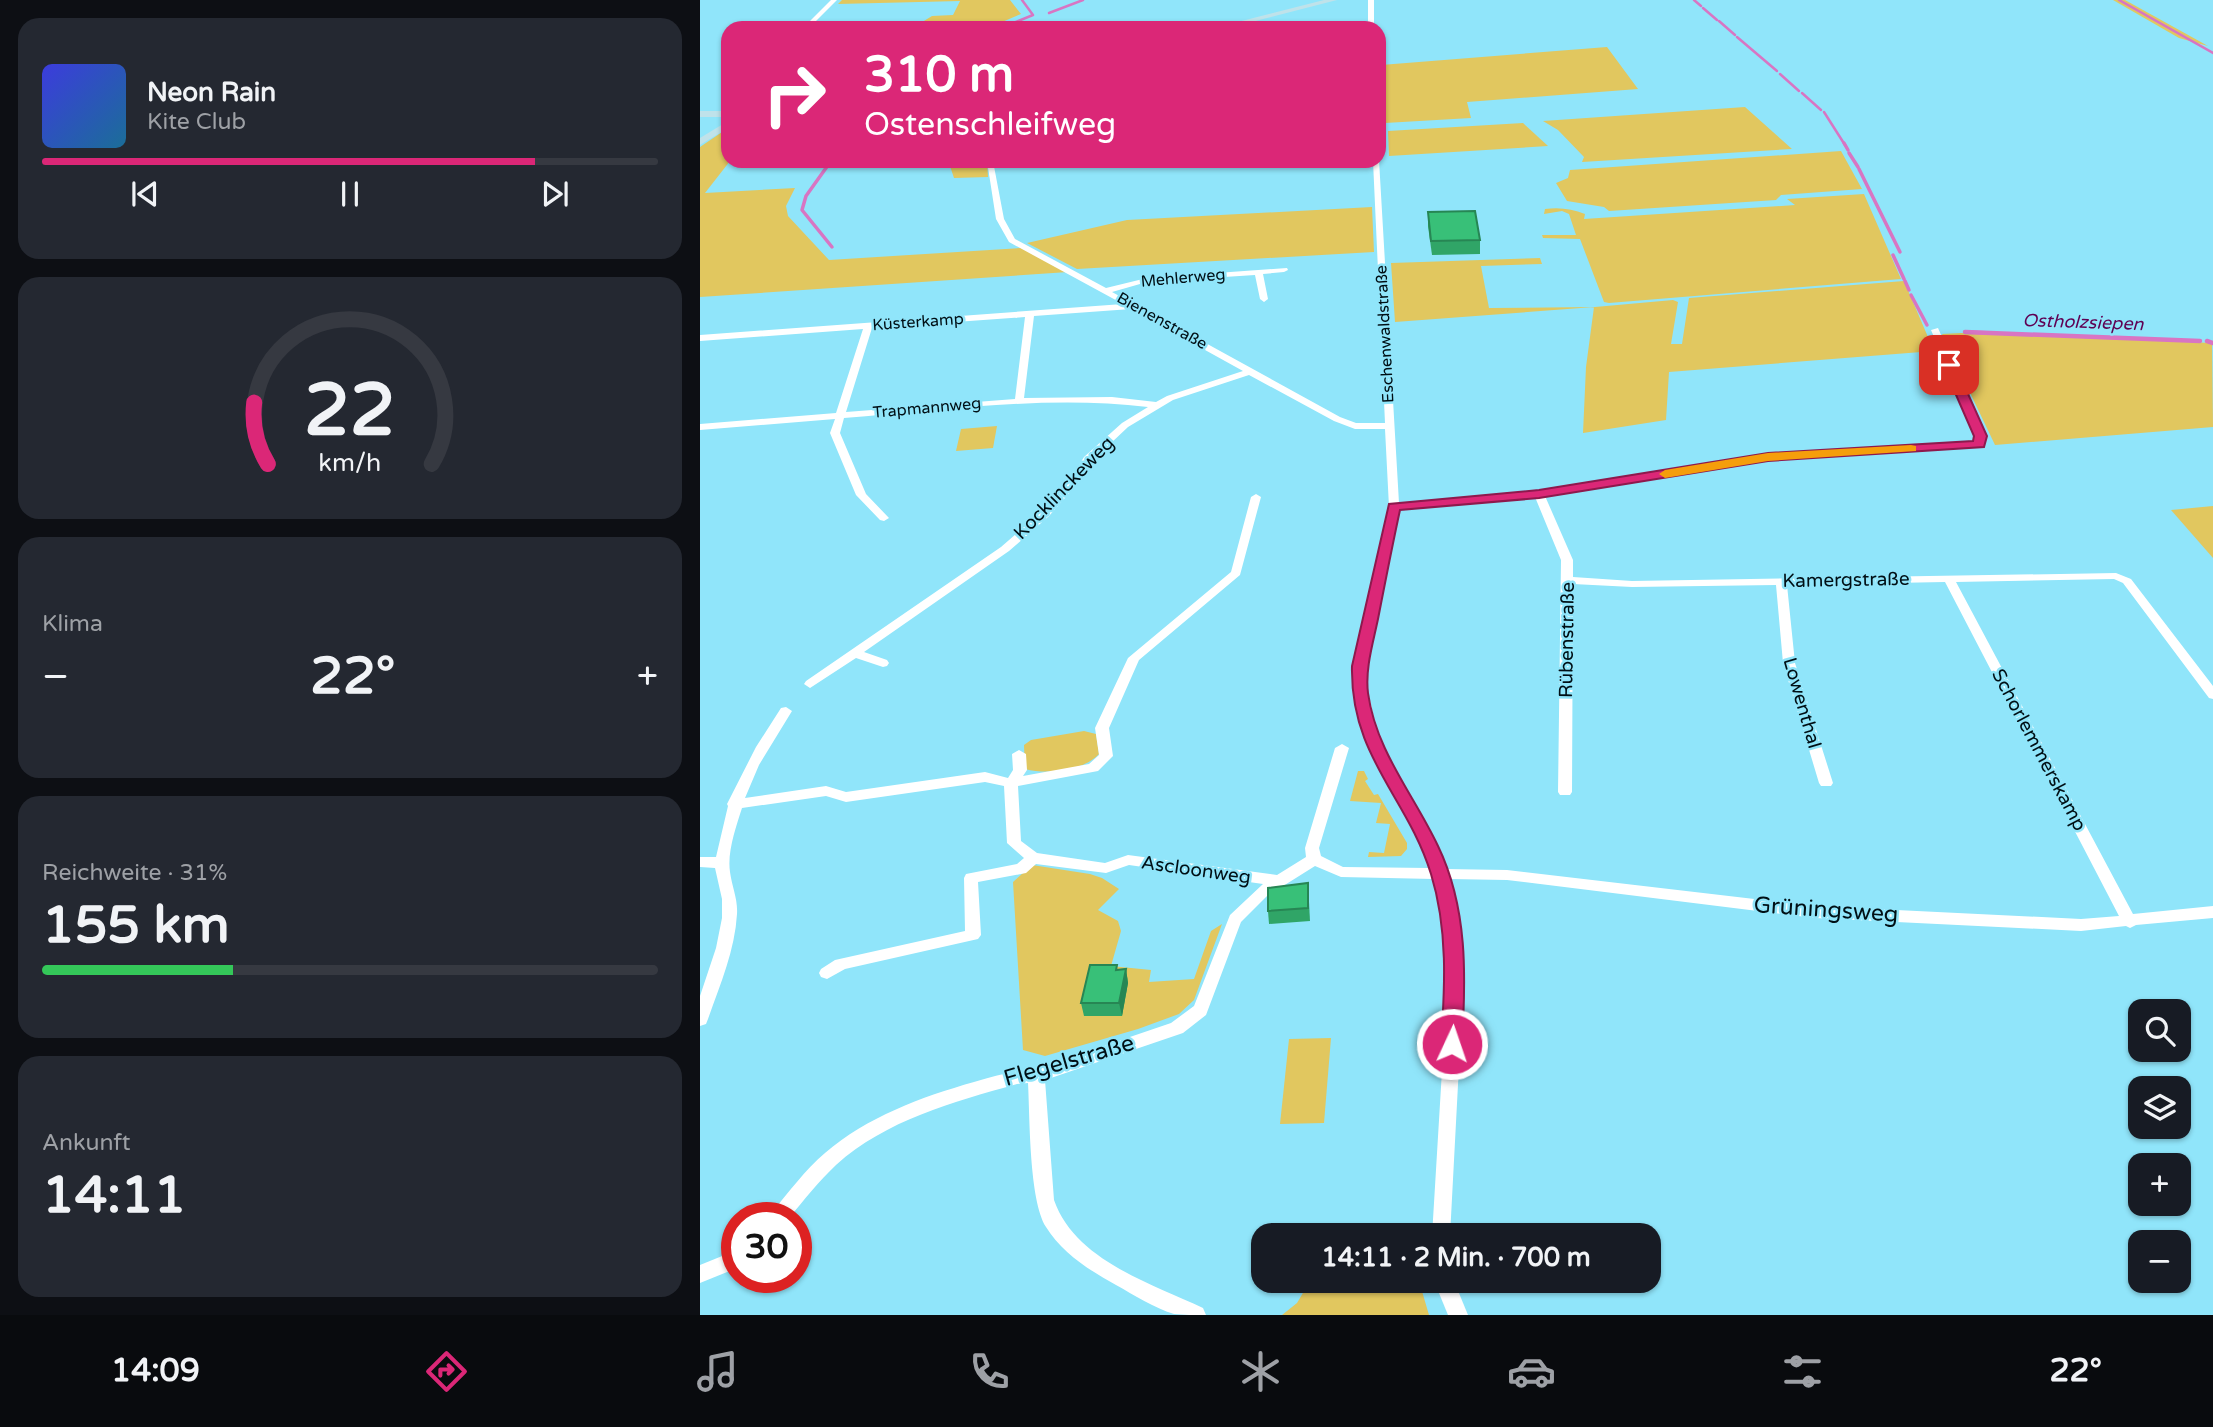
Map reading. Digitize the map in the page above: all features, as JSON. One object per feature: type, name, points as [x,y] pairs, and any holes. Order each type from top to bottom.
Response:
[{"type":"main road","points":[[1247,21],[1333,0]]},
{"type":"main road","points":[[700,106],[721,106]]},
{"type":"main road","points":[[700,114],[721,115]]},
{"type":"main road","points":[[710,135],[721,123]]},
{"type":"main road","points":[[700,142],[721,128]]},
{"type":"street","points":[[813,21],[834,0]]},
{"type":"street","points":[[1371,0],[1371,21]]},
{"type":"street","name":"Bienenstraße","points":[[991,168],[998,209],[1009,237],[1347,424],[1390,426]]},
{"type":"street","name":"Eschenwaldstraße","points":[[1376,168],[1394,507],[1360,666],[1360,692],[1373,744],[1429,846],[1440,874],[1451,922],[1456,971],[1442,1223]]},
{"type":"street","name":"Mehlerweg","points":[[1108,290],[1147,280],[1284,270]]},
{"type":"street","points":[[1259,272],[1264,299]]},
{"type":"street","name":"Küsterkamp","points":[[700,338],[1136,306]]},
{"type":"street","points":[[1019,401],[1030,314]]},
{"type":"street","points":[[868,326],[835,433],[861,495],[884,517]]},
{"type":"street","points":[[1394,507],[1539,494],[1768,457],[1979,444],[1980,436],[1935,330]]},
{"type":"street","name":"Kocklinckeweg","points":[[810,684],[1005,549],[1053,505],[1105,441],[1155,405],[1251,371]]},
{"type":"street","name":"Trapmannweg","points":[[700,427],[1019,401],[1112,400],[1155,405]]},
{"type":"street","name":"Rübenstraße","points":[[1539,494],[1567,560],[1565,792]]},
{"type":"street","points":[[734,804],[826,791],[846,797],[985,777],[1011,783],[1093,768],[1106,756],[1102,728],[1135,659],[1236,573],[1256,497]]},
{"type":"street","name":"Kamergstraße","points":[[1568,580],[1632,584],[2107,575],[2123,579]]},
{"type":"street","name":"Schorlemmerskamp","points":[[1948,578],[2130,922]]},
{"type":"street","points":[[2123,579],[2213,695]]},
{"type":"street","name":"Lowenthal","points":[[1781,581],[1789,663],[1826,783]]},
{"type":"street","points":[[854,653],[883,663]]},
{"type":"street","points":[[700,1018],[721,955],[730,904],[722,863],[734,804],[750,765],[786,711]]},
{"type":"street","points":[[1314,859],[1312,848],[1342,748]]},
{"type":"street","points":[[827,973],[841,964],[973,936],[971,878],[1021,869],[1033,858],[1014,843],[1011,783],[1020,770],[1019,754]]},
{"type":"street","name":"Ascloonweg","points":[[1033,858],[1106,868],[1128,860],[1278,881]]},
{"type":"street","name":"Grüningsweg","points":[[1314,859],[1341,872],[1507,875],[1815,912],[2081,925],[2213,912]]},
{"type":"street","name":"Flegelstraße","points":[[792,1202],[832,1158],[874,1128],[903,1114],[997,1082],[1036,1076],[1177,1028],[1190,1021],[1200,1010],[1235,919],[1278,881],[1314,859]]},
{"type":"street","points":[[700,862],[722,863]]},
{"type":"street","points":[[1036,1076],[1047,1215],[1057,1230],[1094,1262],[1196,1315]]},
{"type":"street","points":[[700,1274],[721,1268]]},
{"type":"street","points":[[1449,1293],[1458,1315]]},
{"type":"shaded area","points":[[842,0],[1010,0],[1021,14],[1004,21],[924,21],[932,16],[953,15],[960,1],[838,4]]},
{"type":"shaded area","points":[[2113,0],[2125,0],[2208,46],[2179,38]]},
{"type":"shaded area","points":[[1607,47],[1638,89],[1467,102],[1471,118],[1386,123],[1386,65]]},
{"type":"shaded area","points":[[1745,107],[1792,149],[1582,162],[1584,157],[1558,130],[1543,121]]},
{"type":"shaded area","points":[[1523,123],[1548,146],[1389,156],[1388,131]]},
{"type":"shaded area","points":[[721,133],[721,168],[725,168],[705,193],[795,188],[786,206],[788,216],[829,260],[1021,248],[1068,272],[700,297],[700,147]]},
{"type":"shaded area","points":[[1841,151],[1862,189],[1781,195],[1776,200],[1609,211],[1604,207],[1567,201],[1556,183],[1568,178],[1570,170]]},
{"type":"shaded area","points":[[951,168],[987,168],[988,177],[954,178]]},
{"type":"shaded area","points":[[1864,194],[1901,279],[1609,303],[1604,302],[1580,239],[1543,238],[1542,235],[1576,235],[1569,214],[1562,211],[1544,214],[1545,209],[1575,211],[1585,214],[1584,219],[1795,205],[1787,199]]},
{"type":"shaded area","points":[[1372,207],[1374,252],[1077,269],[1027,243],[1127,220]]},
{"type":"shaded area","points":[[1540,258],[1542,264],[1481,266],[1489,308],[1594,307],[1395,322],[1391,263]]},
{"type":"shaded area","points":[[1904,281],[1934,351],[1669,372],[1666,420],[1583,433],[1586,367],[1594,307],[1673,300],[1678,302],[1671,344],[1682,344],[1689,298]]},
{"type":"shaded area","points":[[1942,334],[2212,343],[2213,427],[1995,445]]},
{"type":"shaded area","points":[[997,426],[993,448],[956,451],[961,429]]},
{"type":"shaded area","points":[[2213,506],[2213,558],[2171,510]]},
{"type":"shaded area","points":[[1084,731],[1096,734],[1099,754],[1092,760],[1065,770],[1044,772],[1025,769],[1024,745],[1031,740]]},
{"type":"shaded area","points":[[1358,771],[1364,771],[1368,779],[1365,781],[1374,795],[1378,794],[1407,843],[1407,849],[1401,856],[1368,857],[1369,852],[1384,853],[1390,824],[1376,823],[1381,803],[1350,801]]},
{"type":"shaded area","points":[[1032,865],[1090,874],[1119,889],[1098,910],[1118,921],[1121,931],[1111,966],[1151,970],[1149,982],[1194,979],[1211,931],[1222,924],[1194,1000],[1179,1014],[1138,1029],[1045,1056],[1023,1050],[1013,882]]},
{"type":"shaded area","points":[[1331,1038],[1324,1123],[1280,1124],[1289,1039]]},
{"type":"shaded area","points":[[1303,1293],[1423,1293],[1429,1315],[1282,1315],[1297,1303]]},
{"type":"building","points":[[1475,211],[1480,240],[1431,241],[1428,212]]},
{"type":"building","points":[[1308,883],[1308,908],[1268,911],[1268,888]]},
{"type":"building","points":[[1090,965],[1117,965],[1116,970],[1126,969],[1119,1003],[1081,1003]]},
{"type":"waterway","points":[[1018,21],[1033,15],[1022,0]]},
{"type":"waterway","points":[[1049,13],[1083,0]]},
{"type":"waterway","name":"Ostholzsiepen","points":[[1694,0],[1701,6]]},
{"type":"waterway","points":[[2119,0],[2213,53]]},
{"type":"waterway","name":"Ostholzsiepen","points":[[1703,8],[1717,20]]},
{"type":"waterway","name":"Ostholzsiepen","points":[[1719,21],[1735,35]]},
{"type":"waterway","name":"Ostholzsiepen","points":[[1737,37],[1777,71]]},
{"type":"waterway","name":"Ostholzsiepen","points":[[1780,74],[1799,91]]},
{"type":"waterway","name":"Ostholzsiepen","points":[[1802,93],[1821,110]]},
{"type":"waterway","name":"Ostholzsiepen","points":[[1824,112],[1845,145]]},
{"type":"waterway","name":"Ostholzsiepen","points":[[1844,143],[1848,150]]},
{"type":"waterway","name":"Ostholzsiepen","points":[[1849,153],[1858,167]]},
{"type":"waterway","points":[[826,168],[806,196],[802,210],[832,247]]},
{"type":"waterway","name":"Ostholzsiepen","points":[[1859,169],[1900,252]]},
{"type":"waterway","name":"Ostholzsiepen","points":[[1893,255],[1904,279]]},
{"type":"waterway","name":"Ostholzsiepen","points":[[1905,281],[1909,290]]},
{"type":"waterway","name":"Ostholzsiepen","points":[[1911,295],[1927,325]]},
{"type":"waterway","name":"Ostholzsiepen","points":[[1993,333],[1965,332],[2200,341]]},
{"type":"waterway","name":"Ostholzsiepen","points":[[2207,341],[2213,343]]},
{"type":"slow traffic","points":[[1665,474],[1768,457],[1911,449]]},
{"type":"route","points":[[1452,1044],[1456,971],[1451,922],[1440,874],[1429,846],[1373,744],[1360,692],[1360,666],[1394,507],[1539,494],[1768,457],[1979,444],[1980,436],[1949,365]]}]
